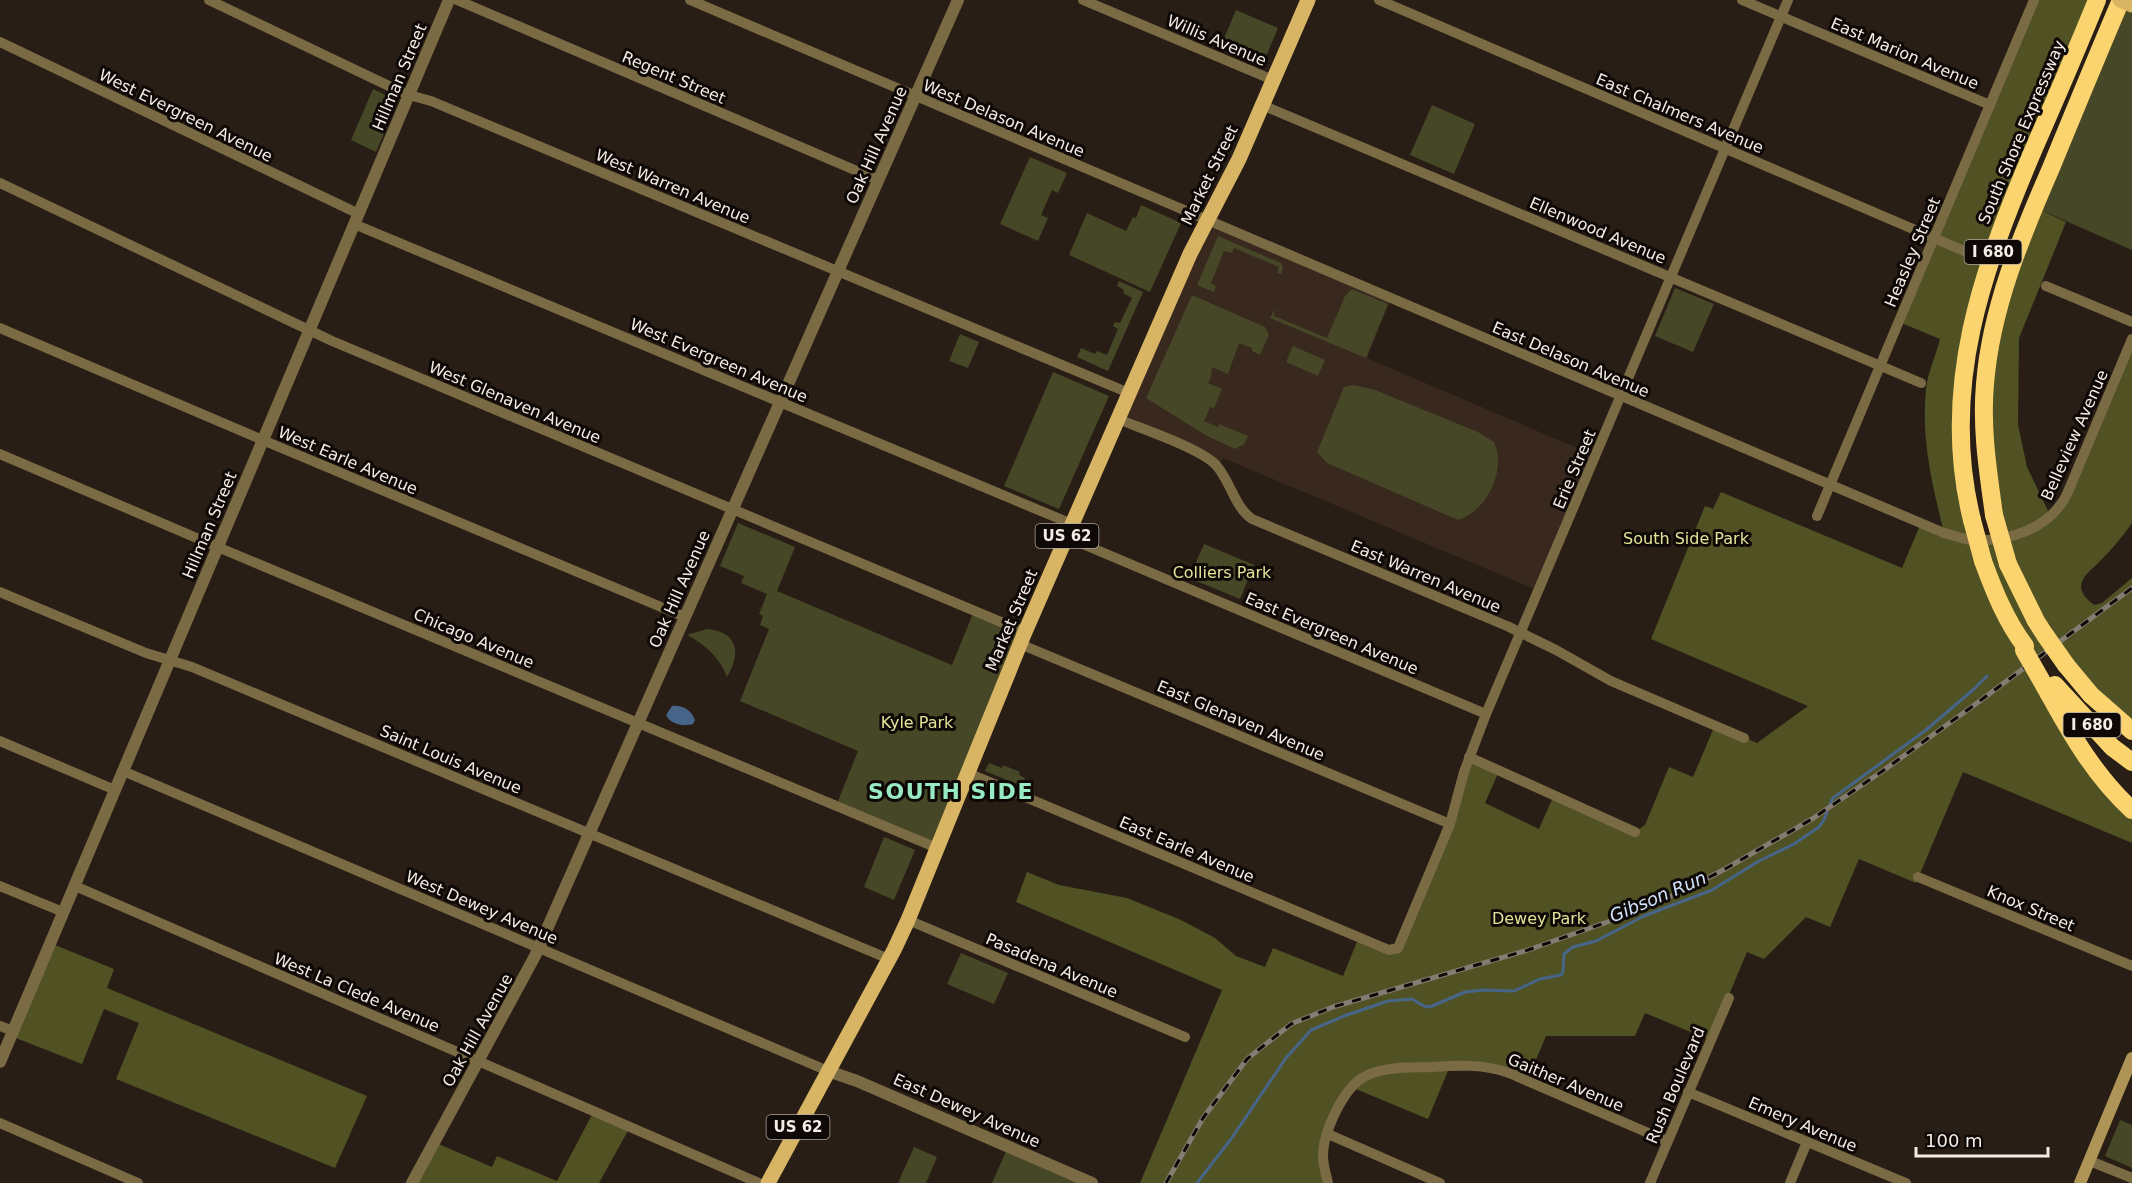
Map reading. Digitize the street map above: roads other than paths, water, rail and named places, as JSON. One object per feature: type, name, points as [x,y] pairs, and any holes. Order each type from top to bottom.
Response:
[{"type":"highway","name":"South Shore Expressway","points":[[2097,0],[2003,224],[1985,275],[1963,366],[1960,412],[1961,467],[1983,561],[2001,606],[2022,643],[2052,689],[2112,747],[2132,762]]},
{"type":"highway","name":"I 680","points":[[2120,0],[2006,280],[1993,328],[1985,386],[1984,427],[1985,455],[1994,515],[2008,564],[2036,621],[2066,665],[2091,694],[2132,731]]},
{"type":"highway","points":[[2052,689],[2084,754],[2132,810]]},
{"type":"main road","name":"Market Street","points":[[768,1183],[908,920],[1022,638],[1190,254],[1239,159],[1308,0]]},
{"type":"main road","points":[[2120,0],[2132,5]]},
{"type":"main road","points":[[2080,1183],[2132,1058]]},
{"type":"street","name":"West Warren Avenue","points":[[209,0],[409,95],[431,101],[1129,393]]},
{"type":"street","name":"Hillman Street","points":[[0,1062],[449,0]]},
{"type":"street","name":"Regent Street","points":[[457,0],[878,180]]},
{"type":"street","name":"West Delason Avenue","points":[[690,0],[1207,220]]},
{"type":"street","name":"Oak Hill Avenue","points":[[412,1183],[539,948],[958,0]]},
{"type":"street","name":"Willis Avenue","points":[[1083,0],[1273,80]]},
{"type":"street","name":"East Chalmers Avenue","points":[[1379,0],[1970,253]]},
{"type":"street","name":"East Marion Avenue","points":[[1742,0],[1990,105]]},
{"type":"street","name":"Erie Street","points":[[1395,950],[1401,943],[1450,824],[1469,757],[1486,714],[1788,0]]},
{"type":"street","name":"Heasley Street","points":[[1817,516],[2034,0]]},
{"type":"street","name":"West Evergreen Avenue","points":[[0,42],[357,219],[781,402],[1069,531]]},
{"type":"street","name":"Ellenwood Avenue","points":[[1262,105],[1921,383]]},
{"type":"street","name":"West Glenaven Avenue","points":[[0,183],[309,331],[733,510],[1022,638]]},
{"type":"street","name":"East Delason Avenue","points":[[1207,220],[1924,524]]},
{"type":"street","points":[[2046,286],[2132,322]]},
{"type":"street","name":"West Earle Avenue","points":[[0,328],[263,441],[685,617]]},
{"type":"street","name":"Belleview Avenue","points":[[1924,524],[1971,540],[2007,537],[2038,526],[2051,517],[2067,494],[2132,339]]},
{"type":"street","name":"East Warren Avenue","points":[[1118,419],[1206,457],[1221,472],[1241,510],[1252,519],[1521,633],[1611,681],[1744,738]]},
{"type":"street","name":"Chicago Avenue","points":[[0,454],[218,548],[937,848]]},
{"type":"street","name":"East Evergreen Avenue","points":[[1069,531],[1486,714]]},
{"type":"street","name":"Saint Louis Avenue","points":[[0,592],[146,652],[192,667],[889,959]]},
{"type":"street","name":"East Glenaven Avenue","points":[[1022,638],[1450,824]]},
{"type":"street","points":[[0,741],[115,790]]},
{"type":"street","points":[[1469,757],[1635,832]]},
{"type":"street","name":"West Dewey Avenue","points":[[123,771],[828,1071]]},
{"type":"street","name":"East Earle Avenue","points":[[968,773],[1379,946],[1395,950]]},
{"type":"street","name":"Knox Street","points":[[1918,877],[2132,966]]},
{"type":"street","name":"West La Clede Avenue","points":[[75,885],[759,1183]]},
{"type":"street","points":[[0,886],[63,912]]},
{"type":"street","name":"Pasadena Avenue","points":[[908,920],[1185,1037]]},
{"type":"street","name":"Rush Boulevard","points":[[1650,1183],[1729,998]]},
{"type":"street","points":[[0,1026],[13,1031]]},
{"type":"street","name":"Gaither Avenue","points":[[1328,1134],[1347,1092],[1364,1076],[1386,1070],[1477,1065],[1501,1070],[1667,1141]]},
{"type":"street","name":"East Dewey Avenue","points":[[828,1071],[895,1097],[1092,1183]]},
{"type":"street","name":"Emery Avenue","points":[[1688,1092],[1906,1183]]},
{"type":"street","points":[[0,1123],[138,1183]]},
{"type":"street","points":[[1328,1183],[1323,1156],[1328,1134],[1440,1183]]},
{"type":"street","points":[[1790,1183],[1807,1142]]},
{"type":"street","points":[[2090,1161],[2132,1179]]},
{"type":"water","points":[[672,706],[680,706],[689,711],[695,720],[693,724],[681,725],[670,721],[666,715]]},
{"type":"waterway","name":"Gibson Run","points":[[1197,1183],[1231,1139],[1286,1058],[1311,1030],[1388,1001],[1412,999],[1430,1007],[1465,992],[1514,991],[1540,979],[1561,975],[1564,954],[1573,947],[1596,941],[1644,916],[1712,890],[1759,861],[1794,844],[1819,827],[1833,798],[1926,730],[1987,676]]},
{"type":"railway","points":[[1166,1183],[1203,1118],[1247,1059],[1291,1024],[1333,1007],[1528,950],[1613,920],[1681,892],[1812,819],[1973,706],[2132,588]]},
{"type":"district","name":"SOUTH SIDE","points":[[951,791]]},
{"type":"park label","name":"South Side Park","points":[[1686,538]]},
{"type":"park label","name":"Colliers Park","points":[[1222,572]]},
{"type":"park label","name":"Kyle Park","points":[[917,722]]},
{"type":"park label","name":"Dewey Park","points":[[1539,918]]}]
